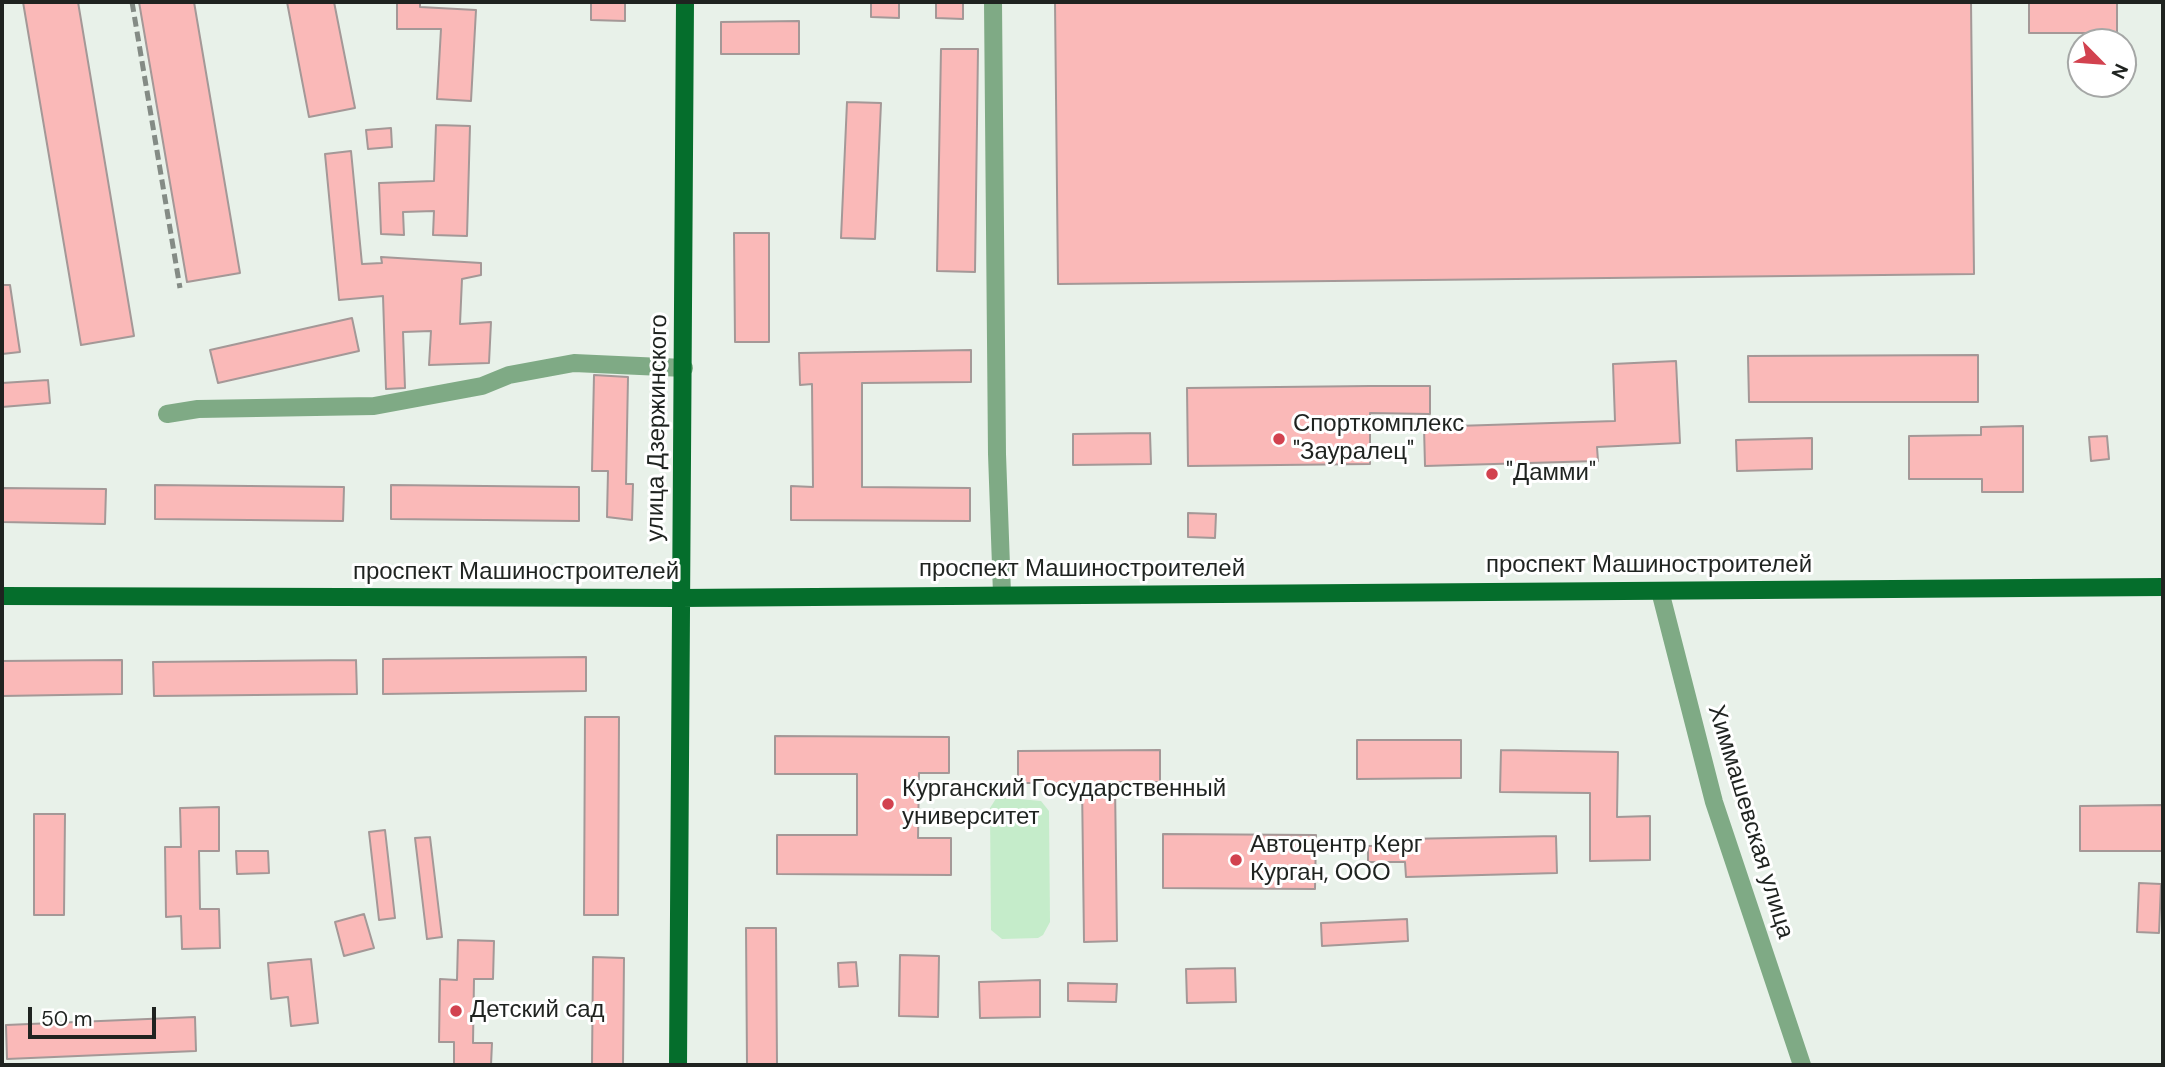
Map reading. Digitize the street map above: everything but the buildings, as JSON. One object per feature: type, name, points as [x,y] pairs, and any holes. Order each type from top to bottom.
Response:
[{"type":"main road","name":"улица Дзержинского","points":[[678,1065],[685,2]]},
{"type":"main road","name":"проспект Машиностроителей","points":[[2,596],[680,598],[2163,587]]},
{"type":"street","points":[[993,2],[997,454],[1002,594]]},
{"type":"street","points":[[167,414],[198,409],[374,405],[482,386],[509,375],[574,363],[684,369]]},
{"type":"street","name":"Химмашевская улица","points":[[1660,591],[1714,802],[1802,1065]]},
{"type":"green space","points":[[997,797],[1041,801],[1049,811],[1050,922],[1043,935],[1038,938],[1002,939],[991,930],[990,808]]},
{"type":"railway","points":[[132,2],[180,288]]},
{"type":"place","name":"Спорткомплекс \"Зауралец\"","points":[[1279,439]]},
{"type":"place","name":"\"Дамми\"","points":[[1492,474]]},
{"type":"place","name":"Курганский Государственный университет","points":[[888,804]]},
{"type":"place","name":"Автоцентр Керг Курган, ООО","points":[[1236,860]]},
{"type":"place","name":"Детский сад","points":[[456,1011]]}]
